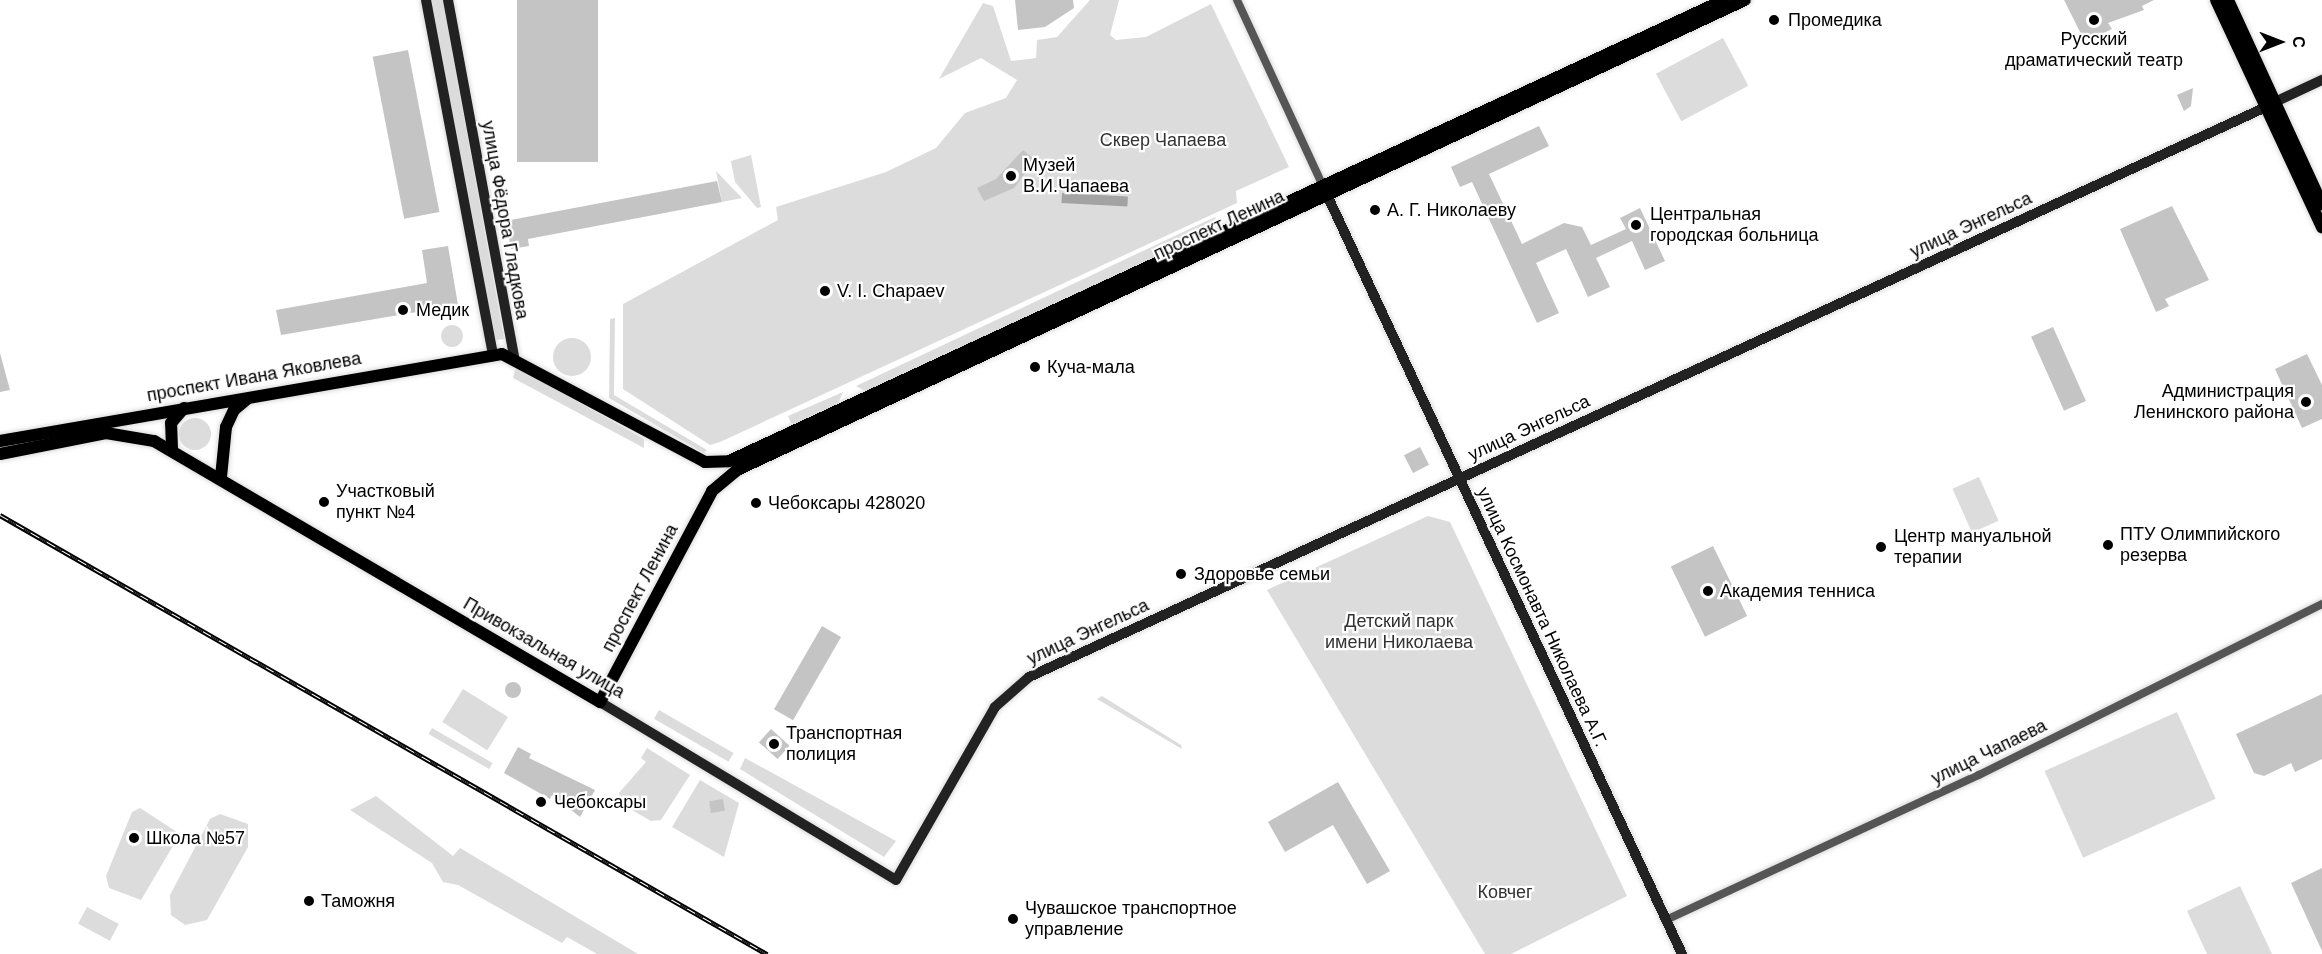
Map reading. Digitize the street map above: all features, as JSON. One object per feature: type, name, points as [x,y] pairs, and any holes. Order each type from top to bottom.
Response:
[{"type":"main road","name":"проспект Ленина","points":[[600,702],[712,491],[745,465],[1724,0]]},
{"type":"main road","name":"проспект Ленина","points":[[705,462],[748,454],[1745,0]]},
{"type":"main road","points":[[2216,0],[2322,204]]},
{"type":"main road","points":[[2228,0],[2322,227]]},
{"type":"main road","name":"проспект Ивана Яковлева","points":[[0,441],[493,354],[514,357]]},
{"type":"main road","points":[[514,357],[705,462],[713,476],[712,491]]},
{"type":"main road","points":[[220,477],[226,428],[234,410],[247,399]]},
{"type":"main road","points":[[0,454],[119,433],[172,449],[171,423],[185,408]]},
{"type":"main road","name":"Привокзальная улица","points":[[172,449],[600,702]]},
{"type":"street","name":"улица Фёдора Гладкова","points":[[426,0],[493,354]]},
{"type":"street","name":"улица Фёдора Гладкова","points":[[448,0],[514,357]]},
{"type":"street","name":"улица Космонавта Николаева А.Г.","points":[[1237,0],[1682,954]]},
{"type":"street","name":"улица Энгельса","points":[[896,880],[995,707],[1014,686],[2322,80]]},
{"type":"street","points":[[444,93],[464,89]]},
{"type":"street","name":"улица Чапаева","points":[[1666,920],[1979,775],[2322,604]]},
{"type":"street","name":"Привокзальная улица","points":[[600,702],[896,880]]},
{"type":"green space","points":[[429,0],[443,0],[504,339],[495,340]]},
{"type":"green space","name":"Сквер Чапаева","points":[[1090,0],[1119,0],[1110,35],[1116,40],[1146,37],[1211,4],[1289,167],[1236,191],[1237,203],[720,442],[710,445],[623,389],[623,304],[778,220],[776,207],[886,172],[936,148],[965,113],[1006,98],[1017,80],[981,58],[939,79],[983,3],[993,6],[1011,61],[1036,58],[1037,40],[1057,37]]},
{"type":"green space","points":[[1723,38],[1748,86],[1681,121],[1656,74]]},
{"type":"green space","points":[[751,155],[761,207],[757,208],[735,182],[731,161]]},
{"type":"green space","points":[[716,171],[742,198],[722,202]]},
{"type":"green space","points":[[1215,217],[1219,228],[867,392],[856,386]]},
{"type":"green space","points":[[615,318],[614,395],[707,450],[704,453],[609,398],[610,319]]},
{"type":"green space","points":[[452,325],[462,332],[463,336],[456,346],[452,347],[442,340],[441,336],[448,326]]},
{"type":"green space","points":[[572,338],[585,344],[591,357],[585,370],[572,376],[559,370],[553,357],[559,344]]},
{"type":"green space","points":[[516,367],[644,439],[644,448],[513,378]]},
{"type":"green space","points":[[843,392],[835,410],[804,424],[791,423],[788,416]]},
{"type":"green space","points":[[195,418],[206,423],[211,434],[206,445],[195,450],[184,445],[179,434],[184,423]]},
{"type":"green space","points":[[1979,477],[1999,521],[1972,533],[1953,489]]},
{"type":"green space","name":"Детский парк имени Николаева","points":[[1428,516],[1450,522],[1627,896],[1511,954],[1485,954],[1267,590]]},
{"type":"green space","points":[[486,610],[561,655],[556,662],[482,617]]},
{"type":"green space","points":[[463,689],[508,717],[487,750],[442,722]]},
{"type":"green space","points":[[1102,696],[1181,745],[1182,749],[1097,699]]},
{"type":"green space","points":[[659,710],[733,753],[728,762],[654,719]]},
{"type":"green space","points":[[2177,712],[2216,799],[2083,858],[2045,771]]},
{"type":"green space","points":[[432,728],[493,763],[489,769],[428,734]]},
{"type":"green space","points":[[647,748],[690,775],[661,820],[651,821],[623,805],[619,793],[646,762],[641,758]]},
{"type":"green space","points":[[745,758],[896,841],[884,857],[740,769]]},
{"type":"green space","points":[[700,780],[739,803],[724,857],[672,827]]},
{"type":"green space","points":[[376,796],[453,856],[460,848],[638,954],[597,954],[567,937],[562,943],[458,885],[443,882],[432,863],[350,810]]},
{"type":"green space","points":[[140,808],[180,834],[141,900],[109,888],[106,876],[132,812]]},
{"type":"green space","points":[[220,814],[248,824],[248,847],[207,920],[185,925],[171,915],[170,895],[210,819]]},
{"type":"green space","points":[[2240,886],[2272,954],[2207,954],[2187,911]]},
{"type":"green space","points":[[87,907],[119,924],[110,941],[78,924]]},
{"type":"shaded area","points":[[1062,193],[1128,196],[1127,206],[1061,203]]},
{"type":"building","points":[[517,0],[598,0],[598,162],[517,162]]},
{"type":"building","points":[[1015,0],[1073,0],[1074,8],[1045,27],[1018,30]]},
{"type":"building","name":"Русский драматический театр","points":[[2064,0],[2154,0],[2142,6],[2144,10],[2108,23],[2112,29],[2085,42]]},
{"type":"building","points":[[408,50],[439,212],[404,219],[373,57]]},
{"type":"building","points":[[2193,88],[2191,106],[2184,111],[2177,95]]},
{"type":"building","name":"Центральная городская больница","points":[[1539,126],[1549,146],[1489,174],[1522,244],[1564,223],[1582,227],[1591,245],[1626,229],[1620,218],[1640,208],[1665,261],[1645,270],[1632,241],[1596,258],[1610,287],[1588,297],[1566,249],[1536,263],[1559,313],[1537,323],[1472,182],[1460,187],[1451,167]]},
{"type":"building","name":"Музей В.И.Чапаева","points":[[1023,150],[1035,160],[1014,188],[984,201],[977,188],[996,179]]},
{"type":"building","points":[[717,181],[722,202],[528,239],[529,246],[511,249],[506,221]]},
{"type":"building","points":[[2172,206],[2209,280],[2165,299],[2169,306],[2156,312],[2120,229]]},
{"type":"building","points":[[448,246],[458,305],[281,335],[276,310],[427,283],[422,250]]},
{"type":"building","points":[[2053,327],[2086,401],[2064,411],[2031,337]]},
{"type":"building","points":[[0,353],[10,390],[0,392]]},
{"type":"building","name":"Администрация Ленинского района","points":[[2307,354],[2322,385],[2322,419],[2302,428],[2275,369]]},
{"type":"building","points":[[1420,447],[1429,465],[1413,473],[1404,455]]},
{"type":"building","name":"Академия тенниса","points":[[1713,546],[1747,616],[1705,637],[1671,567]]},
{"type":"building","points":[[822,626],[841,637],[793,720],[774,709]]},
{"type":"building","points":[[513,682],[519,684],[521,690],[519,696],[513,698],[507,696],[505,690],[507,684]]},
{"type":"building","points":[[2322,694],[2322,759],[2295,772],[2291,763],[2264,776],[2254,773],[2236,734]]},
{"type":"building","name":"Транспортная полиция","points":[[771,729],[790,746],[778,759],[759,742]]},
{"type":"building","name":"Чебоксары","points":[[518,747],[531,754],[529,758],[595,790],[580,817],[552,795],[550,799],[504,773]]},
{"type":"building","points":[[1338,782],[1390,871],[1367,884],[1333,825],[1285,852],[1268,822]]},
{"type":"building","points":[[723,799],[725,811],[711,813],[709,801]]},
{"type":"building","points":[[2322,868],[2322,951],[2291,883]]},
{"type":"railway","points":[[0,515],[767,954]]},
{"type":"place","name":"Промедика","points":[[1774,20]]},
{"type":"place","name":"Русский драматический театр","points":[[2094,20]]},
{"type":"place","name":"Музей В.И.Чапаева","points":[[1011,176]]},
{"type":"place","name":"А. Г. Николаеву","points":[[1375,210]]},
{"type":"place","name":"Центральная городская больница","points":[[1636,225]]},
{"type":"place","name":"V. I. Chapaev","points":[[825,291]]},
{"type":"place","name":"Медик","points":[[403,310]]},
{"type":"place","name":"Куча-мала","points":[[1035,367]]},
{"type":"place","name":"Администрация Ленинского района","points":[[2306,402]]},
{"type":"place","name":"Участковый пункт №4","points":[[324,502]]},
{"type":"place","name":"Чебоксары 428020","points":[[756,503]]},
{"type":"place","name":"ПТУ Олимпийского резерва","points":[[2108,545]]},
{"type":"place","name":"Центр мануальной терапии","points":[[1881,547]]},
{"type":"place","name":"Здоровье семьи","points":[[1181,574]]},
{"type":"place","name":"Академия тенниса","points":[[1708,591]]},
{"type":"place","name":"Транспортная полиция","points":[[774,744]]},
{"type":"place","name":"Чебоксары","points":[[541,802]]},
{"type":"place","name":"Школа №57","points":[[134,838]]},
{"type":"place","name":"Таможня","points":[[309,901]]},
{"type":"place","name":"Чувашское транспортное управление","points":[[1013,919]]},
{"type":"park label","name":"Ковчег","points":[[1505,892]]}]
